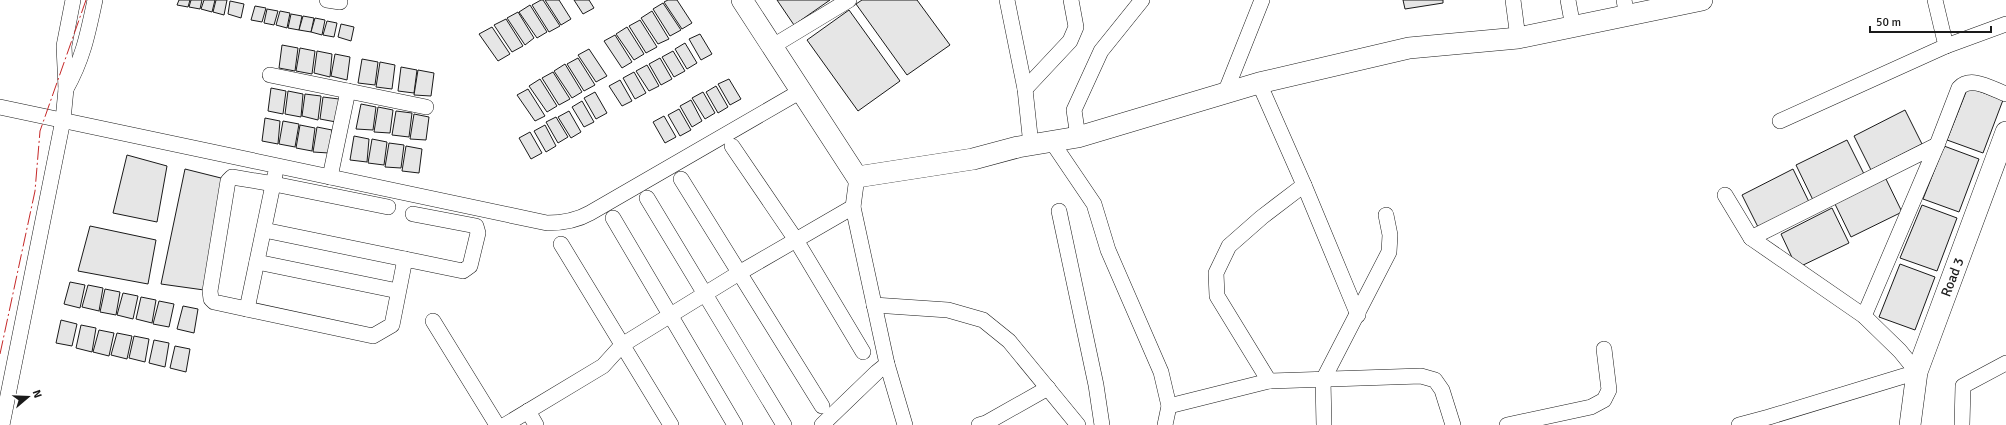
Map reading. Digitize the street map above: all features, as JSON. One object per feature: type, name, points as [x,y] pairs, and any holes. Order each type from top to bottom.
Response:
[{"type":"street","points":[[2,425],[63,120],[66,89],[64,46],[74,0]]},
{"type":"street","points":[[66,89],[77,69],[85,48],[95,0]]},
{"type":"street","points":[[742,0],[856,177],[853,207],[887,364],[905,425]]},
{"type":"street","points":[[773,46],[849,0]]},
{"type":"street","points":[[1007,0],[1025,89],[1031,145]]},
{"type":"street","points":[[1025,89],[1070,41],[1076,27],[1071,0]]},
{"type":"street","points":[[1078,137],[1074,110],[1101,51],[1142,0]]},
{"type":"street","points":[[1225,93],[1262,0]]},
{"type":"street","points":[[1512,0],[1518,38]]},
{"type":"street","points":[[1568,0],[1572,27]]},
{"type":"street","points":[[856,177],[972,159],[1031,145],[1078,137],[1259,83],[1409,48],[1518,38],[1572,27],[1626,8],[1702,0]]},
{"type":"street","points":[[1935,0],[1946,46]]},
{"type":"street","points":[[1780,121],[1946,46],[2006,24]]},
{"type":"street","points":[[270,75],[426,107]]},
{"type":"street","points":[[1864,316],[1937,145],[1959,88],[1963,84],[1972,82],[2006,94]]},
{"type":"street","points":[[1259,83],[1304,185],[1358,315]]},
{"type":"street","points":[[330,177],[348,91]]},
{"type":"street","points":[[0,107],[547,223],[566,222],[590,214],[801,91]]},
{"type":"street","name":"Road 3","points":[[1910,425],[1917,372],[2006,132]]},
{"type":"street","points":[[1052,142],[1094,204],[1108,250],[1162,372],[1169,406],[1165,425]]},
{"type":"street","points":[[1751,238],[1937,145]]},
{"type":"street","points":[[732,146],[796,240],[863,352]]},
{"type":"street","points":[[247,309],[277,166]]},
{"type":"street","points":[[388,208],[274,184],[232,177],[228,181],[210,291],[211,299],[214,302],[373,336],[392,325],[404,259]]},
{"type":"street","points":[[681,179],[822,406]]},
{"type":"street","points":[[1269,381],[1217,296],[1216,273],[1229,246],[1262,217],[1304,185]]},
{"type":"street","points":[[1725,195],[1751,238],[1864,316],[1900,351],[1917,372],[1769,418],[1739,425]]},
{"type":"street","points":[[647,198],[704,295],[784,425]]},
{"type":"street","points":[[505,425],[603,366],[622,345],[739,273],[853,207]]},
{"type":"street","points":[[1059,211],[1096,384],[1102,425]]},
{"type":"street","points":[[264,230],[463,271],[468,269],[478,233],[476,226],[472,224],[413,214]]},
{"type":"street","points":[[1324,425],[1323,380],[1358,315],[1389,252],[1390,235],[1386,215]]},
{"type":"street","points":[[613,218],[735,425]]},
{"type":"street","points":[[561,244],[671,425]]},
{"type":"street","points":[[257,262],[398,291]]},
{"type":"street","points":[[874,305],[948,310],[983,320],[1009,341],[1078,425]]},
{"type":"street","points":[[433,321],[497,425]]},
{"type":"street","points":[[1507,425],[1591,406],[1604,400],[1609,390],[1604,349]]},
{"type":"street","points":[[1962,425],[1963,386],[2006,363]]},
{"type":"street","points":[[822,425],[887,364]]},
{"type":"street","points":[[1169,406],[1269,381],[1421,376],[1435,380],[1442,390],[1453,425]]},
{"type":"street","points":[[979,425],[986,423],[1048,388]]},
{"type":"street","points":[[528,411],[536,425]]},
{"type":"building","points":[[179,0],[190,0],[188,7],[177,5]]},
{"type":"building","points":[[191,0],[202,0],[200,9],[189,7]]},
{"type":"building","points":[[204,0],[215,0],[212,12],[201,9]]},
{"type":"building","points":[[216,0],[227,0],[224,15],[213,12]]},
{"type":"building","points":[[543,0],[560,26],[549,32],[532,5]]},
{"type":"building","points":[[545,0],[559,0],[571,19],[561,25]]},
{"type":"building","points":[[574,0],[589,0],[594,8],[583,14]]},
{"type":"building","points":[[668,0],[677,0],[692,23],[682,29],[664,2]]},
{"type":"building","points":[[777,0],[830,0],[794,25]]},
{"type":"building","points":[[862,0],[917,0],[950,45],[907,75],[856,4]]},
{"type":"building","points":[[1403,0],[1443,0],[1443,3],[1405,9]]},
{"type":"building","points":[[230,1],[244,4],[241,18],[228,14]]},
{"type":"building","points":[[663,3],[681,30],[670,36],[653,9]]},
{"type":"building","points":[[530,5],[547,32],[537,38],[519,12]]},
{"type":"building","points":[[255,6],[266,8],[262,22],[251,20]]},
{"type":"building","points":[[267,9],[278,11],[274,25],[264,23]]},
{"type":"building","points":[[849,10],[900,81],[858,111],[807,40]]},
{"type":"building","points":[[280,11],[290,13],[287,28],[276,25]]},
{"type":"building","points":[[652,11],[669,39],[658,44],[641,18]]},
{"type":"building","points":[[518,12],[534,38],[525,45],[507,18]]},
{"type":"building","points":[[291,14],[302,16],[299,30],[288,28]]},
{"type":"building","points":[[303,16],[314,18],[311,32],[299,30]]},
{"type":"building","points":[[315,18],[325,20],[322,35],[311,32]]},
{"type":"building","points":[[506,19],[523,46],[512,52],[494,25]]},
{"type":"building","points":[[640,20],[657,47],[646,53],[629,26]]},
{"type":"building","points":[[327,21],[337,23],[334,37],[323,35]]},
{"type":"building","points":[[341,24],[354,27],[351,41],[338,37]]},
{"type":"building","points":[[492,27],[510,54],[498,61],[479,34]]},
{"type":"building","points":[[627,27],[644,54],[634,60],[616,34]]},
{"type":"building","points":[[700,34],[712,54],[701,60],[689,39]]},
{"type":"building","points":[[615,35],[632,62],[622,68],[604,41]]},
{"type":"building","points":[[685,43],[697,63],[687,69],[675,49]]},
{"type":"building","points":[[282,45],[298,48],[295,71],[279,68]]},
{"type":"building","points":[[300,48],[315,51],[312,74],[296,71]]},
{"type":"building","points":[[589,49],[607,76],[596,82],[578,55]]},
{"type":"building","points":[[317,51],[332,54],[330,77],[314,73]]},
{"type":"building","points":[[673,51],[685,71],[674,77],[662,57]]},
{"type":"building","points":[[335,54],[350,57],[347,80],[331,76]]},
{"type":"building","points":[[578,58],[595,85],[584,91],[567,64]]},
{"type":"building","points":[[660,58],[672,79],[661,85],[649,64]]},
{"type":"building","points":[[362,59],[378,62],[375,85],[358,83]]},
{"type":"building","points":[[380,62],[395,65],[392,89],[376,87]]},
{"type":"building","points":[[565,64],[582,92],[572,98],[554,71]]},
{"type":"building","points":[[647,65],[659,86],[649,91],[636,71]]},
{"type":"building","points":[[401,67],[417,70],[414,93],[398,91]]},
{"type":"building","points":[[418,70],[434,73],[431,96],[414,95]]},
{"type":"building","points":[[553,72],[570,99],[559,105],[542,78]]},
{"type":"building","points":[[634,72],[646,93],[635,99],[623,78]]},
{"type":"building","points":[[540,79],[557,106],[547,112],[529,86]]},
{"type":"building","points":[[729,79],[741,99],[730,105],[718,84]]},
{"type":"building","points":[[620,80],[632,101],[622,106],[609,86]]},
{"type":"building","points":[[716,86],[728,107],[718,113],[706,92]]},
{"type":"building","points":[[1968,87],[2003,100],[1983,153],[1947,140]]},
{"type":"building","points":[[271,88],[286,91],[283,114],[268,111]]},
{"type":"building","points":[[528,89],[545,116],[535,121],[517,95]]},
{"type":"building","points":[[288,91],[303,94],[301,117],[285,114]]},
{"type":"building","points":[[595,92],[607,113],[596,119],[584,98]]},
{"type":"building","points":[[703,92],[715,113],[705,119],[692,98]]},
{"type":"building","points":[[305,94],[321,96],[318,120],[302,116]]},
{"type":"building","points":[[323,97],[339,99],[336,122],[320,119]]},
{"type":"building","points":[[691,100],[702,121],[692,127],[680,106]]},
{"type":"building","points":[[582,101],[594,122],[584,127],[572,107]]},
{"type":"building","points":[[361,104],[376,107],[373,130],[356,129]]},
{"type":"building","points":[[378,107],[393,110],[390,133],[374,132]]},
{"type":"building","points":[[679,109],[691,130],[680,136],[668,115]]},
{"type":"building","points":[[1905,110],[1922,144],[1871,170],[1854,136]]},
{"type":"building","points":[[396,111],[412,113],[409,137],[392,135]]},
{"type":"building","points":[[569,111],[581,132],[571,138],[558,117]]},
{"type":"building","points":[[414,114],[429,117],[426,140],[410,139]]},
{"type":"building","points":[[664,116],[676,137],[665,143],[653,122]]},
{"type":"building","points":[[556,117],[568,137],[558,143],[546,122]]},
{"type":"building","points":[[265,118],[280,121],[278,144],[262,141]]},
{"type":"building","points":[[283,121],[299,124],[295,147],[279,144]]},
{"type":"building","points":[[300,125],[315,128],[312,151],[296,148]]},
{"type":"building","points":[[545,125],[556,146],[546,152],[534,131]]},
{"type":"building","points":[[317,127],[332,130],[329,153],[313,152]]},
{"type":"building","points":[[530,132],[542,153],[531,159],[519,138]]},
{"type":"building","points":[[354,136],[369,139],[367,162],[350,160]]},
{"type":"building","points":[[372,139],[387,142],[384,165],[368,163]]},
{"type":"building","points":[[1847,140],[1864,174],[1813,200],[1796,165]]},
{"type":"building","points":[[389,143],[404,145],[401,168],[385,167]]},
{"type":"building","points":[[406,146],[422,149],[419,173],[402,171]]},
{"type":"building","points":[[1944,146],[1979,159],[1959,212],[1923,199]]},
{"type":"building","points":[[127,155],[167,166],[157,222],[113,213]]},
{"type":"building","points":[[185,169],[225,179],[204,290],[161,284]]},
{"type":"building","points":[[1793,169],[1810,204],[1759,229],[1742,195]]},
{"type":"building","points":[[1885,177],[1902,212],[1851,237],[1834,202]]},
{"type":"building","points":[[1922,205],[1957,218],[1937,271],[1900,258]]},
{"type":"building","points":[[1832,208],[1849,243],[1797,268],[1781,234]]},
{"type":"building","points":[[90,226],[156,240],[148,284],[78,271]]},
{"type":"building","points":[[1900,264],[1935,277],[1915,330],[1879,317]]},
{"type":"building","points":[[70,282],[85,285],[80,308],[64,304]]},
{"type":"building","points":[[88,285],[103,288],[99,311],[82,307]]},
{"type":"building","points":[[105,289],[120,292],[116,315],[100,312]]},
{"type":"building","points":[[123,293],[138,296],[133,319],[117,315]]},
{"type":"building","points":[[141,297],[156,300],[152,323],[136,319]]},
{"type":"building","points":[[159,301],[174,304],[169,327],[153,324]]},
{"type":"building","points":[[183,306],[198,309],[194,333],[177,329]]},
{"type":"building","points":[[61,320],[77,324],[72,346],[56,343]]},
{"type":"building","points":[[81,325],[96,328],[92,352],[76,348]]},
{"type":"building","points":[[99,330],[114,333],[109,356],[93,352]]},
{"type":"building","points":[[117,333],[132,336],[127,359],[111,355]]},
{"type":"building","points":[[134,336],[149,339],[145,362],[129,358]]},
{"type":"building","points":[[154,340],[169,343],[165,367],[149,363]]},
{"type":"building","points":[[175,346],[190,349],[186,372],[170,368]]},
{"type":"power","points":[[0,354],[35,191],[40,131],[86,0]]}]
